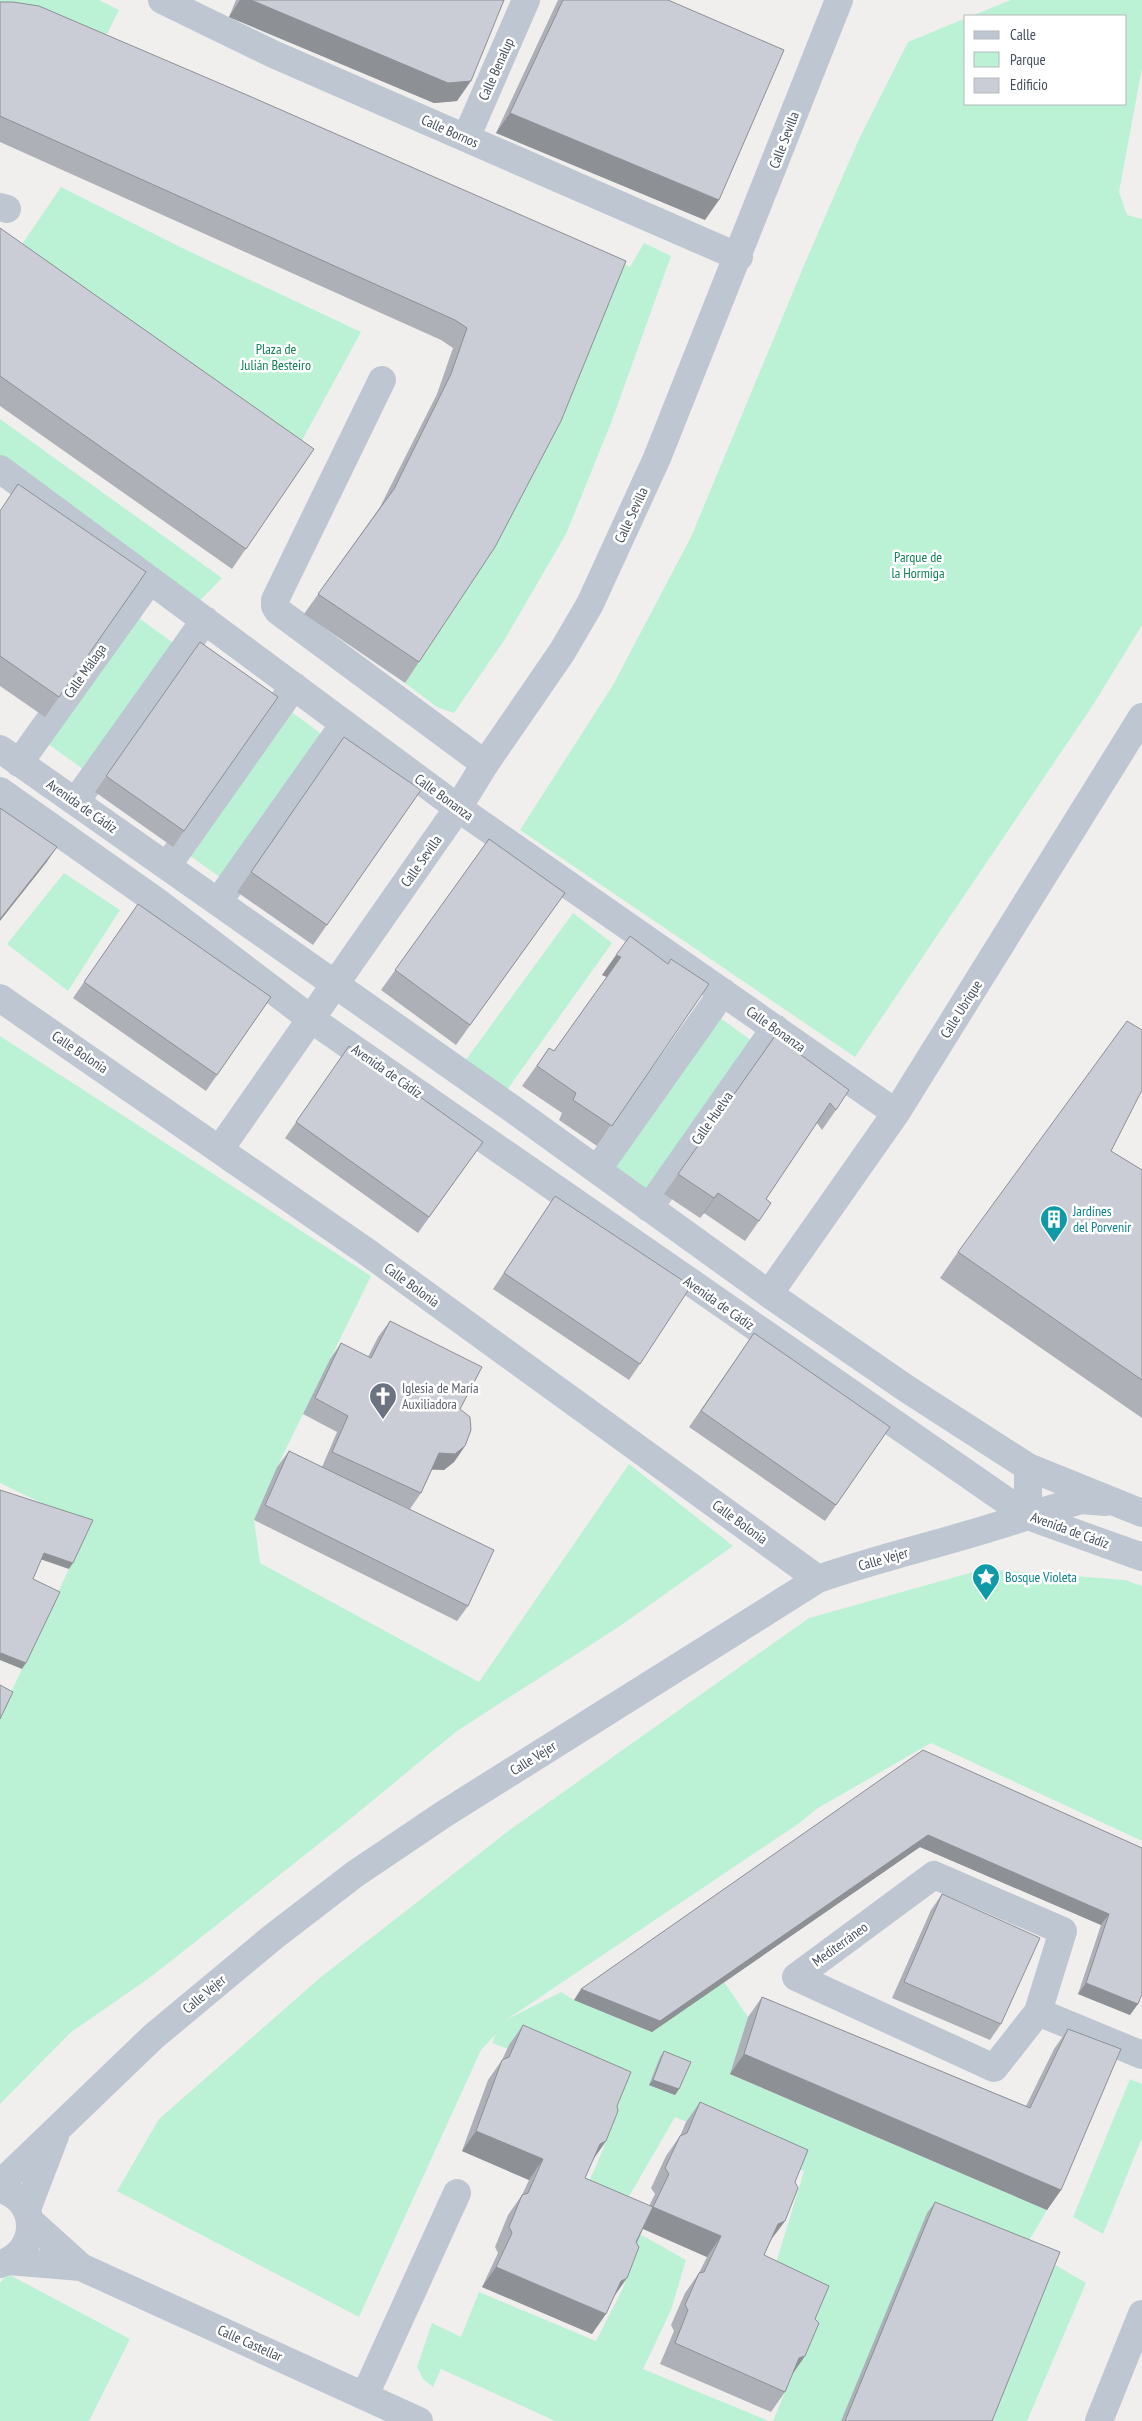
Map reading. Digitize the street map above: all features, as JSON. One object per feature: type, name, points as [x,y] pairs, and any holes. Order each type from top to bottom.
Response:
[{"type":"street","name":"Calle Bornos","points":[[162,0],[235,36],[739,257]]},
{"type":"street","points":[[209,0],[235,36]]},
{"type":"street","name":"Calle Benalup","points":[[466,138],[526,0]]},
{"type":"street","name":"Calle Sevilla","points":[[336,984],[458,808],[485,764],[562,652],[590,604],[657,458],[739,257],[839,0]]},
{"type":"street","points":[[382,380],[275,600],[275,606],[278,611],[485,764]]},
{"type":"street","name":"Calle Bonanza","points":[[1,471],[458,808],[896,1113]]},
{"type":"street","name":"Calle Málaga","points":[[10,756],[150,580]]},
{"type":"street","points":[[76,802],[205,620]]},
{"type":"street","points":[[167,866],[294,686]]},
{"type":"street","name":"Calle Ubrique","points":[[769,1294],[896,1113],[1142,717]]},
{"type":"street","points":[[218,902],[344,724]]},
{"type":"street","name":"Avenida de Cádiz","points":[[10,756],[336,984],[769,1294],[907,1389],[1028,1467],[1132,1508]]},
{"type":"street","name":"Avenida de Cádiz","points":[[0,791],[156,901],[311,1019],[1028,1516],[1142,1557]]},
{"type":"street","points":[[220,1149],[336,984]]},
{"type":"street","points":[[597,1170],[723,992]]},
{"type":"street","name":"Calle Bolonia","points":[[0,998],[375,1258],[818,1579]]},
{"type":"street","name":"Calle Huelva","points":[[649,1208],[775,1028]]},
{"type":"street","points":[[1028,1467],[1028,1516]]},
{"type":"street","name":"Calle Vejer","points":[[0,2184],[154,2036],[273,1937],[355,1874],[444,1814],[818,1579],[874,1559],[970,1536],[1081,1500],[1132,1508]]},
{"type":"street","name":"Mediterráneo","points":[[934,1875],[1064,1931],[1038,2012],[994,2068],[796,1977],[934,1875]]},
{"type":"street","points":[[1038,2012],[1142,2055]]},
{"type":"street","name":"Calle Vejer","points":[[4,2262],[18,2255],[30,2233],[28,2215],[58,2130]]},
{"type":"street","name":"Calle Castellar","points":[[0,2189],[9,2191],[20,2199],[28,2215],[81,2267],[420,2421]]},
{"type":"street","points":[[365,2395],[457,2192]]},
{"type":"street","name":"Calle Castellar","points":[[4,2262],[81,2267]]},
{"type":"street","points":[[1099,2421],[1142,2314]]},
{"type":"green space","points":[[0,0],[99,0],[119,10],[105,38],[0,22]]},
{"type":"green space","name":"Parque de la Hormiga","points":[[1011,0],[1142,0],[1142,68],[1119,192],[1127,215],[1142,219],[1142,625],[1093,705],[855,1057],[520,830],[613,685],[691,537],[859,139],[908,42],[964,19],[964,105],[1127,105],[1127,15],[974,15]]},
{"type":"green space","name":"Plaza de Julián Besteiro","points":[[61,187],[180,247],[361,332],[300,444],[16,253]]},
{"type":"green space","points":[[644,243],[671,256],[611,423],[566,534],[505,639],[454,713],[437,707],[405,683],[481,567],[547,441],[602,253],[630,267]]},
{"type":"green space","points":[[0,419],[222,578],[185,616],[0,477]]},
{"type":"green space","points":[[136,616],[176,645],[87,772],[44,741]]},
{"type":"green space","points":[[289,710],[324,736],[224,880],[186,853]]},
{"type":"green space","points":[[64,873],[120,910],[68,991],[7,944]]},
{"type":"green space","points":[[573,913],[612,943],[507,1090],[465,1061]]},
{"type":"green space","points":[[716,1015],[755,1043],[652,1193],[611,1163]]},
{"type":"green space","points":[[0,1036],[371,1276],[277,1467],[254,1520],[260,1563],[479,1682],[629,1464],[733,1546],[620,1626],[457,1731],[349,1820],[152,1976],[70,2033],[0,2104],[0,1716],[89,1526],[0,1483]]},
{"type":"green space","points":[[984,1569],[1125,1580],[1142,1586],[1142,1841],[931,1743],[818,1808],[798,1824],[506,2020],[561,1992],[574,2000],[652,2032],[724,1982],[748,2017],[730,2074],[1047,2210],[1023,2251],[841,2421],[773,2421],[819,2310],[776,2263],[804,2171],[675,2117],[620,2212],[582,2195],[605,2144],[621,2091],[492,2043],[496,2034],[481,2050],[359,2317],[117,2191],[159,2119],[321,1977],[511,1829],[809,1618]]},
{"type":"green space","points":[[1130,2079],[1142,2084],[1142,2138],[1103,2234],[1073,2217]]},
{"type":"green space","points":[[638,2233],[686,2260],[671,2310],[643,2369],[769,2421],[555,2421],[441,2369],[433,2387],[423,2379],[417,2367],[432,2323],[461,2337],[479,2292],[596,2341],[624,2286]]},
{"type":"green space","points":[[1052,2263],[1086,2283],[1027,2421],[988,2421]]},
{"type":"green space","points":[[8,2274],[130,2339],[89,2421],[0,2421],[0,2283]]},
{"type":"building","points":[[251,0],[504,0],[471,81],[448,83]]},
{"type":"building","points":[[563,0],[668,0],[784,50],[719,200],[510,113]]},
{"type":"building","points":[[0,2],[39,6],[626,261],[561,421],[495,547],[419,662],[318,594],[394,489],[451,374],[467,328],[455,320],[0,116]]},
{"type":"building","points":[[0,228],[314,449],[246,549],[0,376]]},
{"type":"building","points":[[18,484],[146,572],[59,697],[0,656],[0,511]]},
{"type":"building","points":[[200,642],[278,697],[184,831],[106,776]]},
{"type":"building","points":[[344,737],[421,790],[327,925],[251,872]]},
{"type":"building","points":[[0,808],[57,847],[0,919]]},
{"type":"building","points":[[489,839],[565,893],[470,1025],[395,970]]},
{"type":"building","points":[[138,904],[271,997],[217,1075],[84,982]]},
{"type":"building","points":[[630,936],[668,964],[671,959],[709,984],[612,1126],[573,1100],[576,1093],[537,1066],[549,1048],[554,1051],[621,957],[616,955]]},
{"type":"building","name":"Jardínes del Porvenir","points":[[1127,1021],[1142,1030],[1142,1090],[1111,1151],[1142,1170],[1142,1380],[958,1252]]},
{"type":"building","points":[[775,1036],[849,1090],[836,1110],[830,1103],[766,1199],[771,1203],[759,1221],[718,1193],[714,1198],[678,1174]]},
{"type":"building","points":[[349,1046],[483,1142],[429,1217],[296,1122]]},
{"type":"building","points":[[555,1196],[691,1286],[640,1364],[504,1273]]},
{"type":"building","name":"Iglesia de María Auxiliadora","points":[[390,1321],[482,1367],[460,1409],[470,1417],[471,1430],[465,1446],[455,1454],[439,1453],[421,1493],[332,1452],[348,1416],[315,1398],[341,1343],[371,1358]]},
{"type":"building","points":[[754,1333],[890,1427],[836,1505],[701,1411]]},
{"type":"building","points":[[289,1451],[494,1550],[468,1606],[265,1505]]},
{"type":"building","points":[[0,1490],[93,1520],[73,1563],[44,1553],[33,1579],[60,1592],[26,1663],[1,1653],[0,1656]]},
{"type":"building","points":[[0,1685],[13,1692],[0,1719]]},
{"type":"building","points":[[923,1750],[1142,1848],[1142,1994],[1138,2004],[1086,1983],[1109,1914],[928,1835],[660,2021],[581,1989]]},
{"type":"building","points":[[942,1894],[1040,1938],[1001,2024],[904,1982]]},
{"type":"building","points":[[762,1997],[1030,2108],[1068,2029],[1121,2049],[1061,2190],[744,2054]]},
{"type":"building","points":[[523,2025],[631,2072],[617,2106],[618,2111],[606,2141],[600,2144],[585,2178],[653,2207],[636,2242],[639,2247],[627,2278],[621,2281],[606,2314],[496,2267],[512,2233],[509,2227],[522,2195],[528,2193],[543,2159],[476,2131],[502,2060],[509,2057]]},
{"type":"building","points":[[664,2051],[691,2062],[679,2089],[653,2080]]},
{"type":"building","points":[[700,2102],[808,2150],[795,2182],[798,2188],[785,2221],[778,2224],[764,2255],[829,2286],[815,2319],[819,2323],[805,2356],[799,2358],[785,2392],[675,2343],[688,2310],[685,2305],[699,2273],[704,2272],[721,2236],[653,2207],[669,2174],[665,2168],[680,2136],[687,2133]]},
{"type":"building","points":[[935,2202],[1060,2252],[992,2421],[845,2421]]},
{"type":"place","name":"Jardínes del Porvenir","points":[[1054,1243]]},
{"type":"place","name":"Iglesia de María Auxiliadora","points":[[383,1420]]},
{"type":"place","name":"Bosque Violeta","points":[[986,1601]]}]
